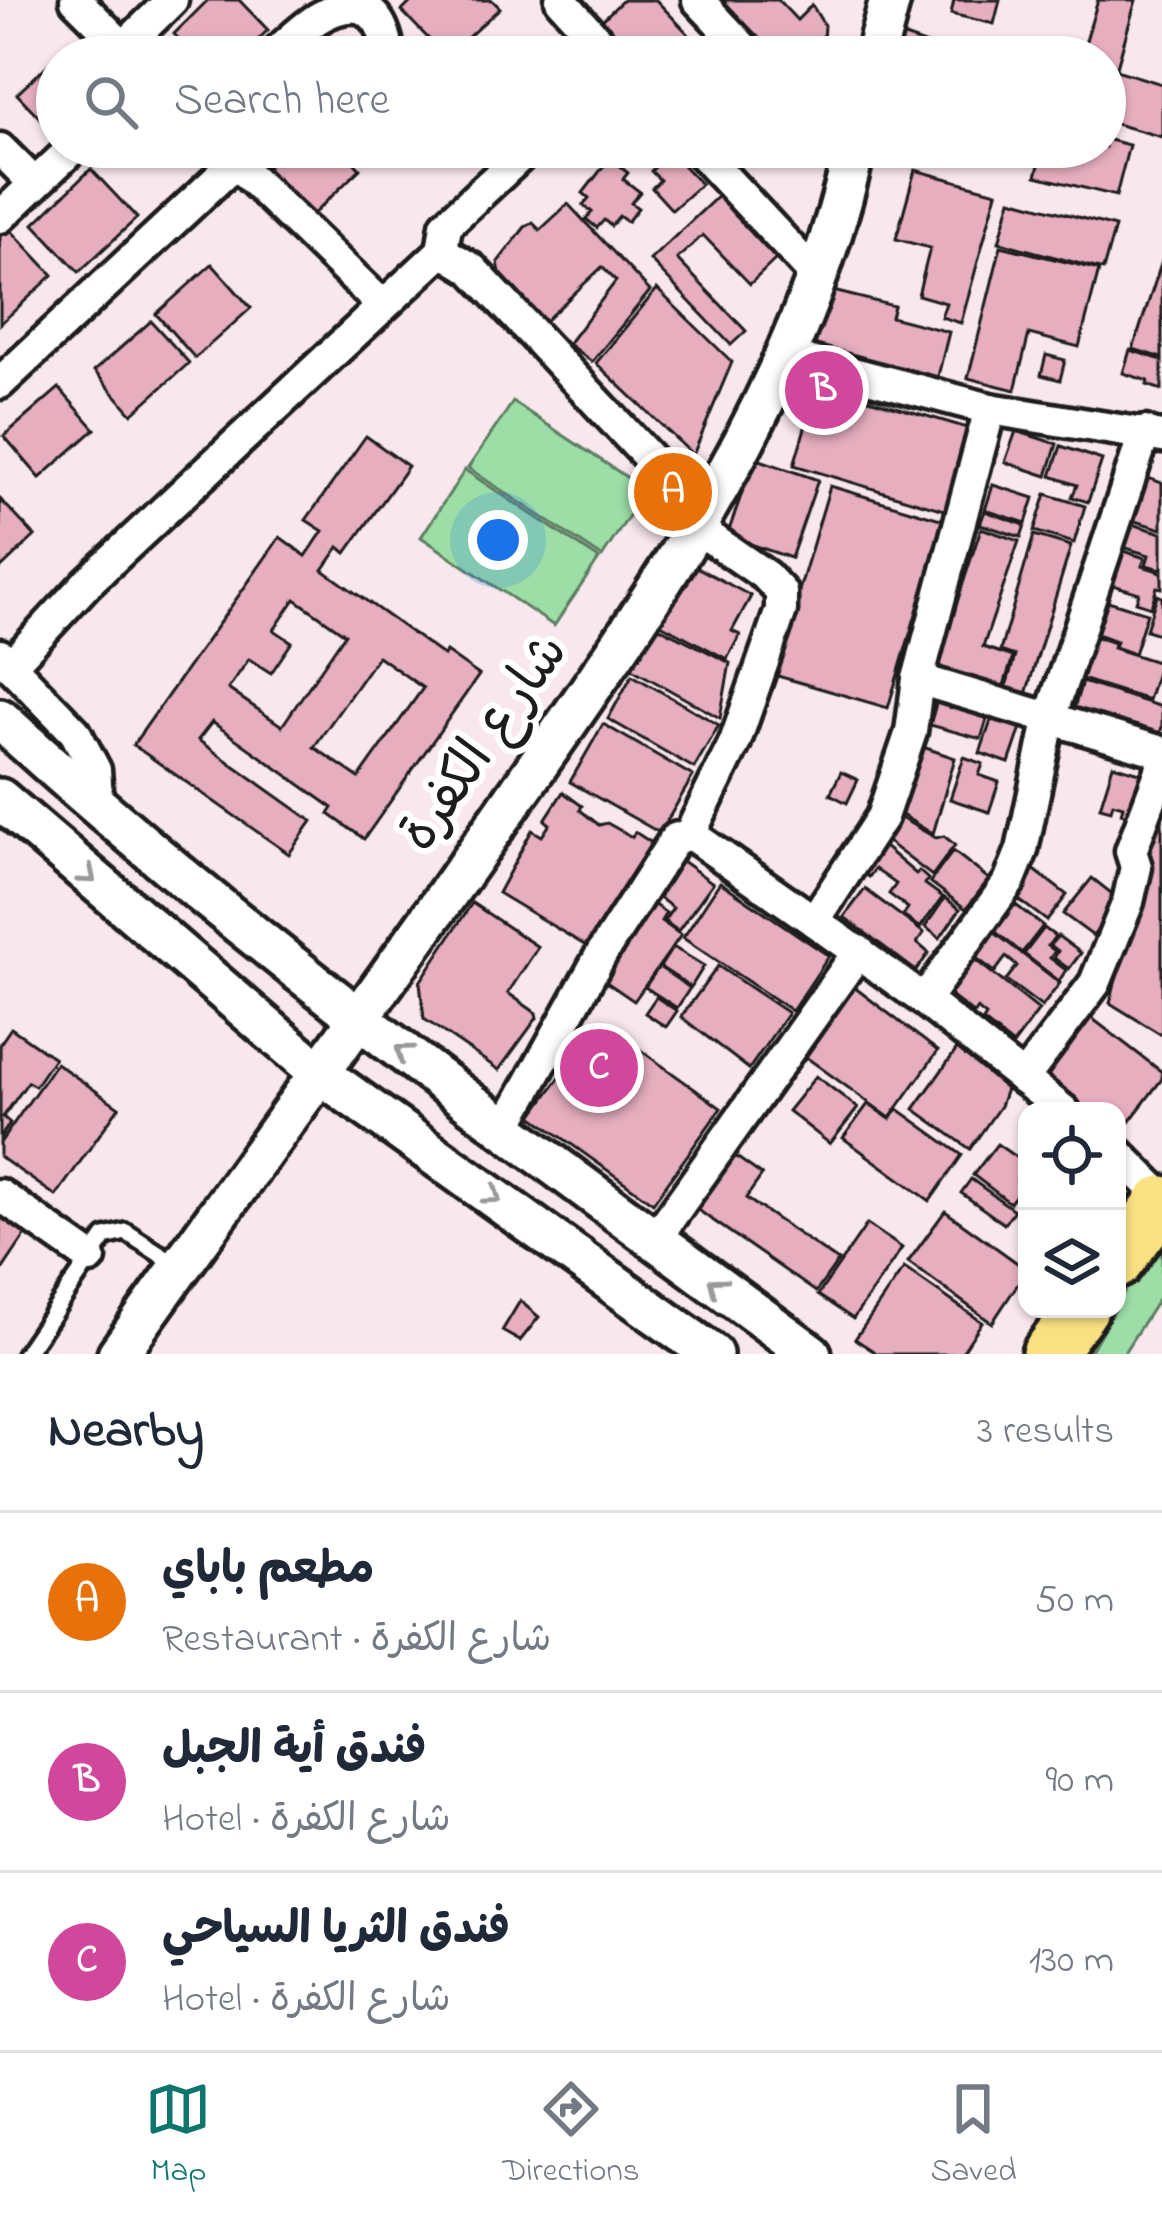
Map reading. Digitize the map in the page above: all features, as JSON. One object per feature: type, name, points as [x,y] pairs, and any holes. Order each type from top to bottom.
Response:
[{"type":"highway","points":[[1126,1250],[1162,1200]]},
{"type":"highway","points":[[1048,1354],[1075,1318]]},
{"type":"street","points":[[76,0],[112,36]]},
{"type":"street","points":[[142,36],[172,0]]},
{"type":"street","points":[[561,0],[593,36]]},
{"type":"street","points":[[698,0],[732,36]]},
{"type":"street","points":[[295,36],[326,7],[379,7]]},
{"type":"street","points":[[0,149],[35,184]]},
{"type":"street","points":[[0,217],[52,168]]},
{"type":"street","points":[[0,383],[221,168]]},
{"type":"street","points":[[254,168],[382,305]]},
{"type":"street","points":[[98,809],[94,770],[75,732],[6,660],[442,251],[446,226],[508,168]]},
{"type":"street","points":[[716,168],[818,278]]},
{"type":"street","name":"شارع الكفرة","points":[[118,1354],[361,1020],[698,529],[788,356],[818,278],[844,168]]},
{"type":"street","points":[[442,251],[472,269],[665,475],[698,529],[782,592],[781,610],[735,742],[690,834],[675,838],[602,953],[505,1128]]},
{"type":"street","points":[[788,356],[990,409],[1154,435],[1049,721],[1022,850],[1009,882],[924,1000]]},
{"type":"street","points":[[814,920],[882,817],[911,732],[918,679],[990,409]]},
{"type":"street","points":[[918,679],[1162,752]]},
{"type":"street","points":[[0,719],[98,809],[361,1020],[811,1354]]},
{"type":"street","points":[[1023,1079],[1096,983],[1128,902],[1136,867],[1131,850],[1162,768]]},
{"type":"street","points":[[6,812],[321,1074],[712,1354]]},
{"type":"street","points":[[690,834],[859,950],[1052,1102]]},
{"type":"street","points":[[655,1239],[859,950]]},
{"type":"street","points":[[1126,1161],[1162,1200]]},
{"type":"street","points":[[0,1195],[90,1258]]},
{"type":"lane","points":[[25,1354],[105,1237],[126,1232],[179,1267]]},
{"type":"green space","points":[[513,402],[646,490],[602,557],[468,468]]},
{"type":"green space","points":[[465,470],[599,559],[554,626],[421,537]]},
{"type":"green space","points":[[1162,1225],[1162,1293],[1123,1354],[1089,1354],[1109,1318],[1126,1318],[1126,1289]]},
{"type":"building","points":[[208,0],[239,0],[268,30],[262,36],[174,34]]},
{"type":"building","points":[[413,0],[492,0],[500,8],[469,36],[426,36],[402,11]]},
{"type":"building","points":[[623,0],[656,0],[690,36],[610,36],[598,24]]},
{"type":"building","points":[[702,0],[778,0],[797,20],[812,5],[824,25],[823,36],[736,36]]},
{"type":"building","points":[[954,0],[1000,0],[994,24],[951,14]]},
{"type":"building","points":[[1098,0],[1136,0],[1126,36],[1087,36]]},
{"type":"building","points":[[1126,73],[1162,84],[1162,137],[1126,127]]},
{"type":"building","points":[[36,76],[36,114],[17,94]]},
{"type":"building","points":[[266,168],[360,169],[307,220],[262,172]]},
{"type":"building","points":[[602,168],[622,168],[628,173],[623,179],[640,192],[631,203],[638,208],[627,222],[619,216],[611,226],[604,220],[597,228],[586,219],[592,212],[583,205],[589,198],[583,193]]},
{"type":"building","points":[[686,168],[701,184],[672,210],[652,188],[660,180],[651,171]]},
{"type":"building","points":[[1038,168],[1123,168],[1116,196],[1036,176]]},
{"type":"building","points":[[91,169],[137,218],[79,272],[34,224]]},
{"type":"building","points":[[915,170],[997,192],[961,323],[941,317],[946,303],[918,295],[930,248],[896,239]]},
{"type":"building","points":[[719,195],[777,258],[750,284],[703,235],[677,259],[746,331],[731,345],[650,260]]},
{"type":"building","points":[[1011,199],[1115,227],[1103,270],[999,242]]},
{"type":"building","points":[[568,204],[650,291],[592,362],[568,344],[616,281],[602,267],[545,321],[500,273],[498,262],[525,227],[533,223],[540,230]]},
{"type":"building","points":[[7,226],[53,275],[0,324],[0,232]]},
{"type":"building","points":[[1001,246],[1099,270],[1079,347],[1029,334],[1015,390],[968,378]]},
{"type":"building","points":[[1162,261],[1162,358],[1133,349]]},
{"type":"building","points":[[212,264],[251,308],[195,358],[156,314]]},
{"type":"building","points":[[657,289],[732,362],[693,455],[596,363]]},
{"type":"building","points":[[829,290],[894,306],[891,317],[949,332],[937,380],[814,350]]},
{"type":"building","points":[[151,321],[189,363],[132,414],[94,371]]},
{"type":"building","points":[[1130,350],[1162,360],[1162,390],[1123,373]]},
{"type":"building","points":[[1046,355],[1065,360],[1060,380],[1041,375]]},
{"type":"building","points":[[818,384],[971,429],[947,511],[794,465]]},
{"type":"building","points":[[59,388],[95,429],[40,478],[4,436]]},
{"type":"building","points":[[1016,431],[1057,444],[1047,476],[1005,462]]},
{"type":"building","points":[[366,436],[408,466],[346,553],[339,547],[323,570],[444,656],[446,652],[479,675],[364,839],[329,814],[333,808],[212,722],[198,740],[312,821],[289,854],[133,745],[280,537],[306,556],[323,531],[306,520]],"holes":[[[295,599],[345,634],[282,726],[228,689],[249,659],[271,673],[292,642],[274,630]],[[378,656],[423,688],[359,778],[314,747]]]},
{"type":"building","points":[[1061,446],[1102,460],[1088,502],[1072,497],[1077,485],[1051,476]]},
{"type":"building","points":[[754,458],[818,480],[791,558],[727,536]]},
{"type":"building","points":[[1145,477],[1162,483],[1162,529],[1131,520]]},
{"type":"building","points":[[993,485],[1034,498],[1026,523],[985,510]]},
{"type":"building","points":[[830,486],[944,520],[888,708],[774,675]]},
{"type":"building","points":[[1046,494],[1085,506],[1074,543],[1034,531]]},
{"type":"building","points":[[0,499],[35,536],[0,569]]},
{"type":"building","points":[[985,511],[1025,525],[1021,537],[980,524]]},
{"type":"building","points":[[1131,524],[1162,533],[1162,569],[1146,565],[1149,555],[1123,547]]},
{"type":"building","points":[[981,528],[1019,541],[983,647],[1013,657],[1000,698],[933,676]]},
{"type":"building","points":[[1034,535],[1071,546],[1023,704],[1003,697],[1015,656],[1000,651]]},
{"type":"building","points":[[1124,551],[1145,558],[1142,566],[1162,572],[1162,588],[1157,587],[1151,607],[1136,602],[1139,593],[1113,585]]},
{"type":"building","points":[[687,562],[751,596],[732,631],[740,635],[727,659],[655,621]]},
{"type":"building","points":[[1157,595],[1162,597],[1162,635],[1146,630]]},
{"type":"building","points":[[1108,601],[1147,613],[1134,654],[1097,634]]},
{"type":"building","points":[[655,625],[730,663],[720,718],[632,669]]},
{"type":"building","points":[[1094,636],[1114,643],[1113,648],[1160,663],[1148,700],[1081,679]]},
{"type":"building","points":[[632,675],[719,725],[694,768],[608,719]]},
{"type":"building","points":[[1082,682],[1162,707],[1156,745],[1071,718]]},
{"type":"building","points":[[939,693],[989,713],[981,739],[930,725]]},
{"type":"building","points":[[993,715],[1022,725],[1009,763],[980,753]]},
{"type":"building","points":[[603,724],[693,776],[660,833],[570,782]]},
{"type":"building","points":[[917,745],[955,758],[933,834],[895,811]]},
{"type":"building","points":[[964,757],[983,764],[979,775],[999,782],[989,812],[950,799]]},
{"type":"building","points":[[1113,765],[1147,775],[1133,817],[1121,813],[1123,806],[1100,807]]},
{"type":"building","points":[[841,772],[858,780],[847,803],[830,794]]},
{"type":"building","points":[[1162,790],[1162,1035],[1110,1003],[1148,852],[1138,847]]},
{"type":"building","points":[[563,792],[599,825],[607,823],[632,837],[635,832],[655,845],[639,872],[634,872],[591,949],[498,893],[532,830],[542,836],[550,824],[545,820]]},
{"type":"building","points":[[897,816],[955,845],[932,876],[881,837]]},
{"type":"building","points":[[877,841],[916,874],[919,871],[928,879],[925,884],[943,897],[920,928],[903,916],[908,908],[889,894],[896,884],[875,869],[869,877],[857,868]]},
{"type":"building","points":[[953,851],[989,879],[966,909],[930,882]]},
{"type":"building","points":[[675,856],[713,883],[678,931],[664,921],[673,908],[650,891]]},
{"type":"building","points":[[1032,868],[1067,895],[1047,921],[1011,894]]},
{"type":"building","points":[[1092,878],[1120,900],[1093,936],[1063,914]]},
{"type":"building","points":[[720,882],[829,956],[792,1011],[683,938]]},
{"type":"building","points":[[865,889],[924,933],[917,943],[929,953],[916,971],[844,917]]},
{"type":"building","points":[[945,898],[960,909],[940,938],[925,927]]},
{"type":"building","points":[[1008,899],[1043,926],[1022,953],[987,925]]},
{"type":"building","points":[[647,900],[666,913],[661,921],[681,935],[634,1001],[599,977]]},
{"type":"building","points":[[472,903],[538,947],[508,993],[537,1018],[499,1070],[424,1019],[420,982]]},
{"type":"building","points":[[1044,928],[1055,936],[1048,946],[1055,951],[1050,958],[1066,970],[1059,981],[1024,954]]},
{"type":"building","points":[[990,929],[1060,983],[1042,1007],[1006,980],[1017,966],[1006,957],[995,972],[971,954]]},
{"type":"building","points":[[1058,936],[1081,953],[1069,969],[1054,958],[1058,951],[1050,945]]},
{"type":"building","points":[[673,947],[704,966],[691,987],[660,967]]},
{"type":"building","points":[[969,955],[1039,1010],[1013,1045],[983,1021],[986,1016],[977,1009],[974,1014],[943,990]]},
{"type":"building","points":[[718,966],[788,1013],[749,1069],[681,1017]]},
{"type":"building","points":[[659,967],[690,988],[677,1008],[645,987]]},
{"type":"building","points":[[846,981],[938,1051],[890,1118],[796,1050]]},
{"type":"building","points":[[656,997],[677,1011],[666,1027],[645,1013]]},
{"type":"building","points":[[1089,1016],[1162,1072],[1162,1079],[1126,1126],[1126,1102],[1059,1102],[1036,1084]]},
{"type":"building","points":[[600,1021],[721,1108],[653,1203],[532,1116]]},
{"type":"building","points":[[11,1028],[54,1058],[35,1086],[28,1082],[3,1117],[10,1123],[0,1138],[0,1044]]},
{"type":"building","points":[[960,1045],[958,1049],[1006,1089],[1000,1106],[970,1149],[914,1109]]},
{"type":"building","points":[[56,1063],[119,1107],[56,1196],[0,1157],[0,1143]]},
{"type":"building","points":[[816,1076],[858,1108],[830,1144],[788,1111]]},
{"type":"building","points":[[868,1104],[890,1119],[898,1109],[962,1155],[930,1201],[843,1138]]},
{"type":"building","points":[[997,1144],[1018,1159],[1018,1192],[1010,1203],[973,1175]]},
{"type":"building","points":[[725,1149],[762,1175],[746,1198],[838,1261],[816,1292],[688,1203]]},
{"type":"building","points":[[971,1179],[1014,1210],[1004,1224],[961,1193]]},
{"type":"building","points":[[945,1211],[1018,1264],[1018,1284],[992,1323],[908,1262]]},
{"type":"building","points":[[0,1214],[27,1233],[0,1273]]},
{"type":"building","points":[[867,1224],[902,1248],[853,1319],[818,1295]]},
{"type":"building","points":[[904,1268],[982,1322],[961,1354],[878,1354],[855,1339]]},
{"type":"building","points":[[520,1301],[539,1317],[520,1341],[502,1331]]},
{"type":"place","name":"فندق أية الجبل","points":[[824,390]]},
{"type":"place","name":"مطعم باباي","points":[[673,492]]},
{"type":"place","name":"فندق الثريا السياحي","points":[[599,1068]]}]
